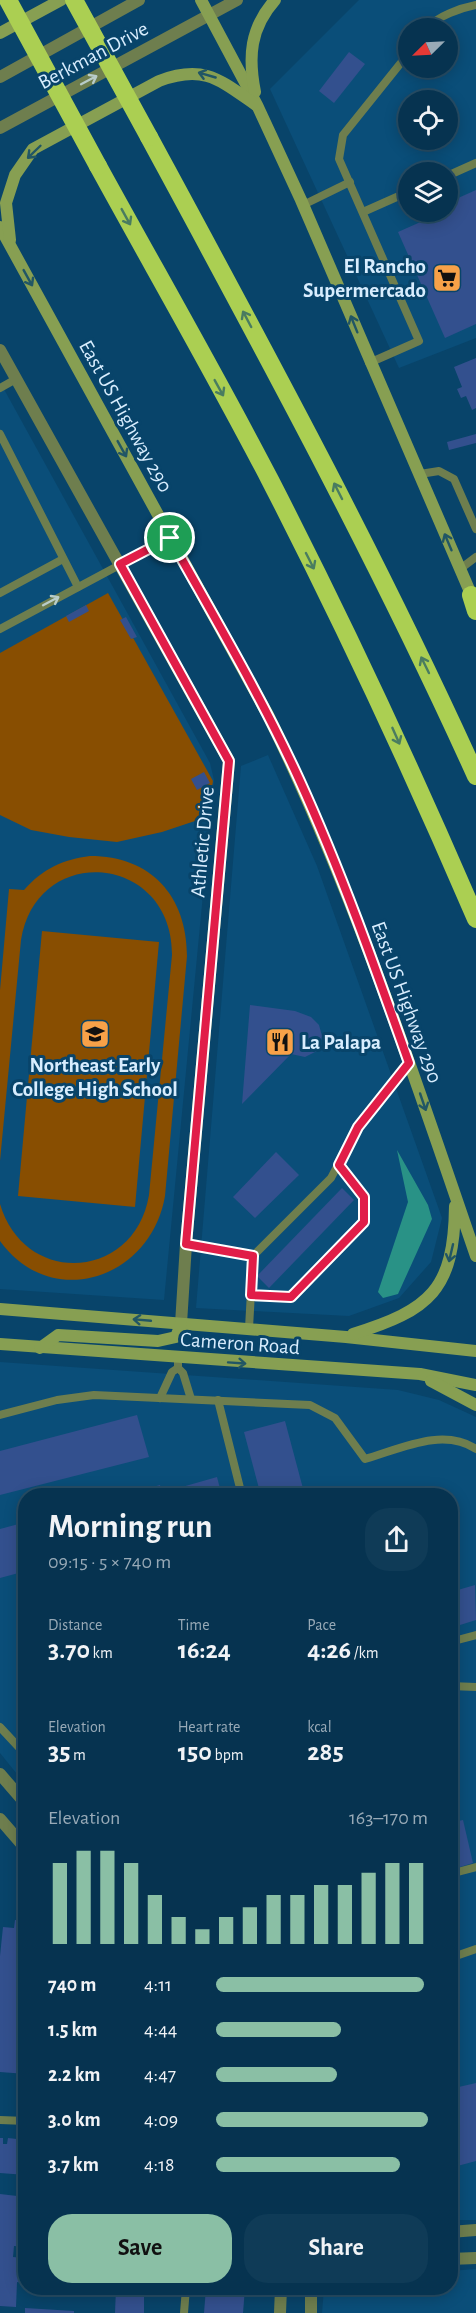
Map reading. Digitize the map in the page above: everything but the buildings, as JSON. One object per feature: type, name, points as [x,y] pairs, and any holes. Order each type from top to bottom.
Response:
[{"type":"highway","points":[[8,0],[268,478],[396,735],[476,919]]},
{"type":"highway","points":[[74,0],[317,449],[430,675],[476,776]]},
{"type":"main road","points":[[0,33],[60,0]]},
{"type":"main road","points":[[201,0],[257,105],[303,205],[474,604]]},
{"type":"main road","points":[[257,105],[250,66],[251,46],[256,28],[275,0]]},
{"type":"main road","points":[[11,247],[6,203],[15,175],[33,149],[159,81],[178,74],[195,72],[215,77],[257,105]]},
{"type":"main road","name":"East US Highway 290","points":[[0,227],[268,715],[298,776],[336,865],[409,1063],[476,1256]]},
{"type":"main road","points":[[346,1337],[388,1324],[405,1315],[426,1302],[441,1284],[455,1237],[455,1195]]},
{"type":"main road","name":"Cameron Road","points":[[0,1308],[249,1328],[476,1351]]},
{"type":"main road","points":[[40,1348],[58,1335],[171,1340],[176,1337],[181,1324]]},
{"type":"main road","name":"Cameron Road","points":[[0,1344],[178,1363],[420,1374],[476,1385]]},
{"type":"main road","points":[[420,1374],[476,1405]]},
{"type":"street","name":"Berkman Drive","points":[[0,77],[139,0]]},
{"type":"street","name":"Berkman Drive","points":[[0,128],[237,0]]},
{"type":"street","name":"Athletic Drive","points":[[0,350],[229,761],[186,1244],[181,1324]]},
{"type":"street","points":[[0,1774],[18,1795]]},
{"type":"street","points":[[0,1819],[18,1840]]},
{"type":"street","points":[[458,2231],[476,2230]]},
{"type":"street","points":[[458,2259],[476,2258]]},
{"type":"street","points":[[280,2313],[281,2295]]},
{"type":"street","points":[[311,2295],[311,2313]]},
{"type":"lane","points":[[442,18],[465,7],[476,5]]},
{"type":"lane","points":[[369,363],[419,341],[339,159],[344,135],[398,67]]},
{"type":"lane","points":[[458,171],[476,163]]},
{"type":"lane","points":[[303,205],[350,183]]},
{"type":"lane","points":[[363,212],[398,196]]},
{"type":"lane","points":[[0,388],[16,379]]},
{"type":"lane","points":[[0,434],[78,587]]},
{"type":"lane","points":[[420,474],[439,471],[454,479],[476,529]]},
{"type":"lane","points":[[0,629],[170,538]]},
{"type":"lane","points":[[460,569],[476,557]]},
{"type":"lane","points":[[0,593],[63,559]]},
{"type":"lane","points":[[249,1328],[253,1256],[331,1178],[358,1127],[409,1063]]},
{"type":"lane","points":[[251,1295],[291,1297],[364,1222],[364,1197],[339,1165]]},
{"type":"lane","points":[[186,1244],[253,1256]]},
{"type":"lane","points":[[160,1398],[178,1363],[191,1399]]},
{"type":"lane","points":[[0,1415],[57,1400],[94,1395],[310,1405],[335,1418],[365,1459],[442,1438],[466,1443],[476,1449]]},
{"type":"lane","points":[[218,1400],[240,1488]]},
{"type":"lane","points":[[458,1640],[476,1635]]},
{"type":"lane","points":[[458,1686],[476,1687]]},
{"type":"lane","points":[[0,1727],[18,1746]]},
{"type":"lane","points":[[458,1872],[476,1867]]},
{"type":"lane","points":[[458,1955],[476,1949]]},
{"type":"lane","points":[[0,2120],[18,2121]]},
{"type":"lane","points":[[184,2313],[185,2295]]},
{"type":"shaded area","points":[[359,0],[476,0],[476,338],[399,368],[270,89]]},
{"type":"shaded area","name":"Northeast Early College High School","points":[[0,382],[210,763],[214,780],[164,1300],[0,1289]]},
{"type":"shaded area","points":[[108,593],[213,781],[207,817],[162,832],[117,842],[31,830],[0,815],[0,653]]},
{"type":"shaded area","points":[[268,755],[317,866],[442,1218],[431,1262],[399,1298],[349,1316],[196,1308],[241,766]]},
{"type":"shaded area","points":[[90,856],[131,863],[147,872],[161,884],[172,898],[180,915],[187,956],[165,1196],[156,1225],[140,1248],[120,1265],[96,1276],[71,1280],[45,1276],[21,1263],[0,1241],[0,1204],[13,1231],[32,1250],[54,1260],[79,1263],[102,1257],[123,1244],[140,1223],[149,1195],[172,955],[166,921],[151,896],[129,880],[103,872],[76,875],[51,886],[32,908],[21,940],[0,1161],[0,990],[9,889],[24,890],[38,876],[54,866]]},
{"type":"shaded area","points":[[42,931],[159,942],[135,1207],[18,1196]]},
{"type":"shaded area","points":[[397,1150],[428,1205],[432,1219],[398,1294],[383,1298],[378,1292],[408,1202]]},
{"type":"shaded area","points":[[0,1362],[398,1390],[439,1400],[476,1417],[476,2220],[458,2220],[458,1488],[18,1488],[18,1775],[0,1753]]},
{"type":"shaded area","points":[[476,2269],[476,2313],[322,2313],[323,2295],[458,2295],[458,2270]]},
{"type":"place","name":"El Rancho Supermercado","points":[[447,278]]},
{"type":"place","name":"Northeast Early College High School","points":[[95,1034]]},
{"type":"place","name":"La Palapa","points":[[280,1042]]},
{"type":"route","points":[[170,538],[268,715],[298,776],[360,926],[409,1063],[358,1127],[339,1165],[364,1197],[364,1222],[291,1297],[251,1295],[253,1256],[186,1244],[229,761],[120,564],[170,538]]}]
